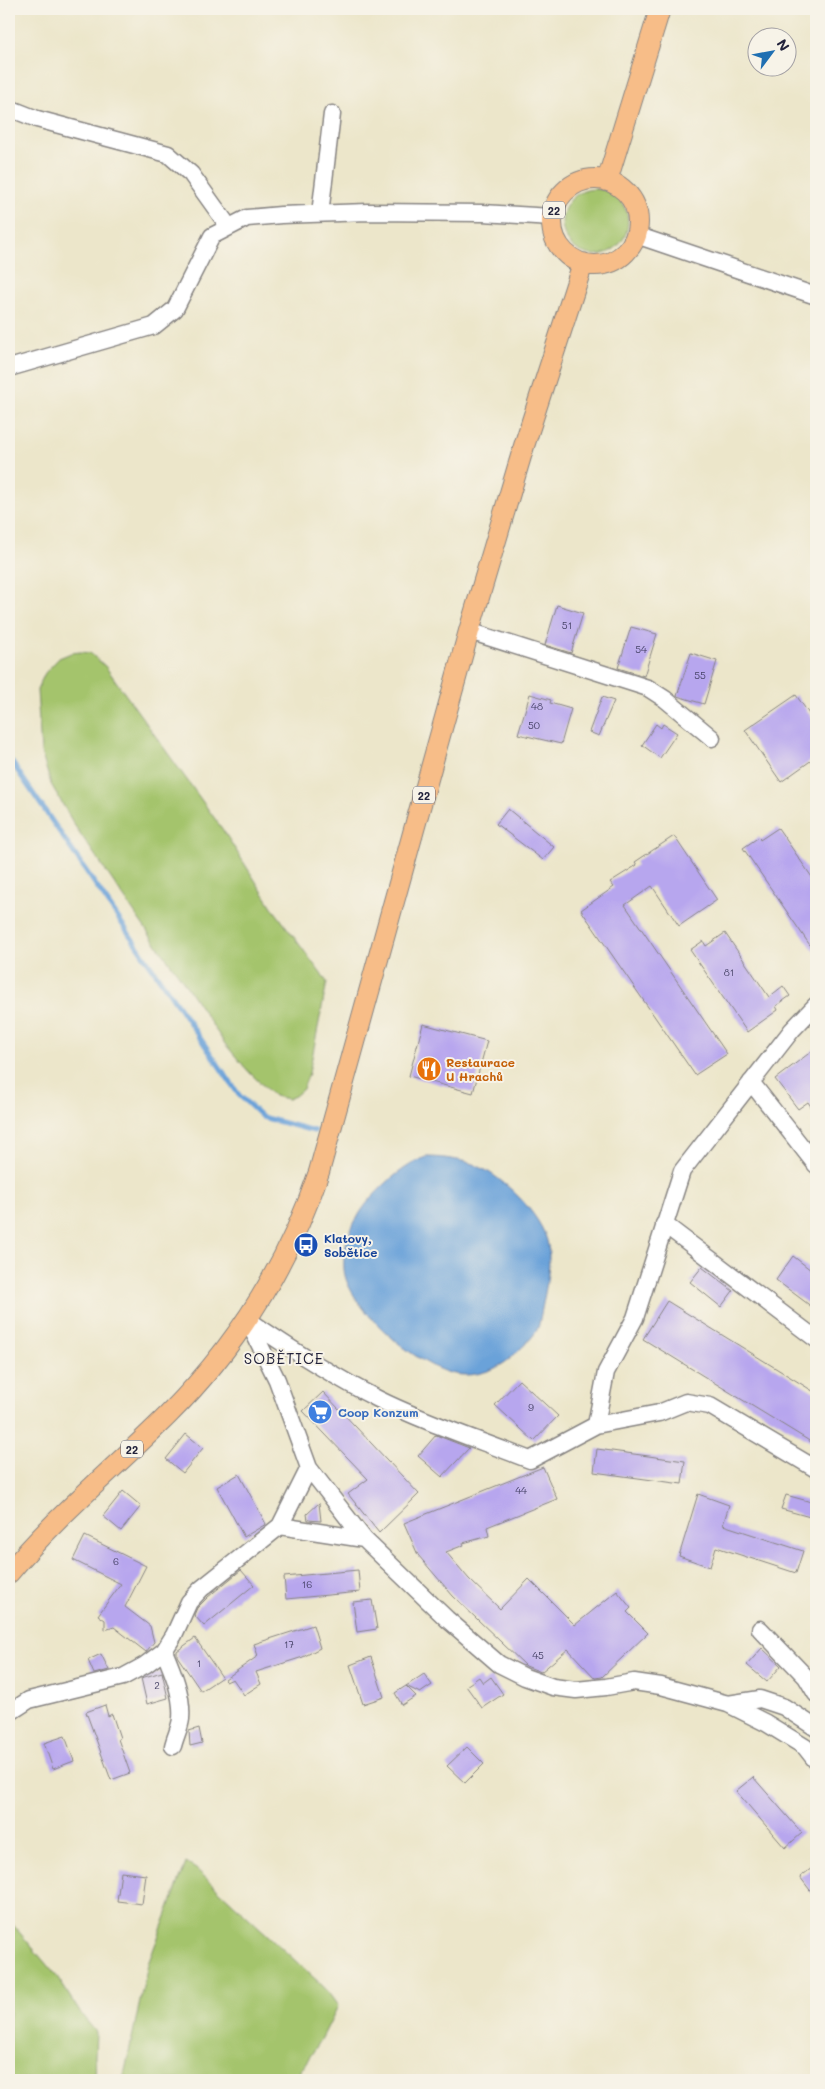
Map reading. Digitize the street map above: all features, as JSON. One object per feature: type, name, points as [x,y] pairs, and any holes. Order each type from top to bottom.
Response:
[{"type":"main road","points":[[583,263],[592,265],[610,262],[626,252],[636,236],[637,216],[631,199],[617,185],[607,181],[660,9]]},
{"type":"main road","name":"22","points":[[9,1573],[49,1529],[169,1414],[214,1364],[248,1319],[281,1264],[297,1231],[319,1172],[469,631],[524,446],[583,263],[568,255],[557,242],[552,217],[559,199],[572,185],[590,179],[607,181]]},
{"type":"street","points":[[9,108],[37,119],[168,154],[191,174],[229,227]]},
{"type":"street","points":[[320,214],[332,114]]},
{"type":"street","points":[[9,368],[154,326],[175,309],[212,236],[248,218],[282,214],[484,213],[552,217]]},
{"type":"street","points":[[636,236],[816,296]]},
{"type":"street","points":[[469,631],[648,688],[665,699],[712,738]]},
{"type":"street","points":[[596,1425],[606,1372],[635,1318],[682,1171],[792,1030],[816,1005]]},
{"type":"street","points":[[751,1082],[816,1165]]},
{"type":"street","points":[[664,1224],[816,1340]]},
{"type":"street","points":[[248,1319],[287,1346],[377,1398],[417,1416],[530,1460],[596,1425],[659,1413],[686,1402],[710,1406],[816,1469]]},
{"type":"street","points":[[248,1319],[277,1380],[310,1468],[364,1539],[447,1619],[499,1664],[525,1677],[552,1687],[576,1690],[634,1682],[660,1686],[728,1704],[766,1722],[805,1747],[816,1761]]},
{"type":"street","points":[[9,1713],[29,1700],[124,1677],[164,1651],[174,1635],[189,1602],[200,1589],[280,1526],[310,1468]]},
{"type":"street","points":[[280,1526],[364,1539]]},
{"type":"street","points":[[760,1629],[806,1677],[816,1694]]},
{"type":"street","points":[[164,1651],[172,1670],[179,1697],[181,1720],[173,1746]]},
{"type":"street","points":[[728,1704],[760,1699],[784,1707],[816,1728]]},
{"type":"green space","points":[[588,189],[602,189],[614,194],[623,203],[628,215],[626,235],[619,246],[602,255],[588,255],[576,250],[567,241],[562,229],[562,215],[567,203],[576,194]]},
{"type":"green space","points":[[71,653],[90,653],[105,666],[223,830],[274,910],[327,982],[309,1073],[303,1089],[295,1096],[288,1099],[274,1096],[249,1072],[225,1044],[75,826],[51,784],[41,752],[37,690],[45,673],[59,658]]},
{"type":"green space","points":[[186,1863],[196,1869],[325,1988],[338,2006],[321,2040],[294,2080],[123,2080],[148,1964]]},
{"type":"green space","points":[[9,1920],[58,1978],[81,2014],[96,2032],[94,2080],[9,2080]]},
{"type":"water","points":[[426,1157],[459,1160],[470,1163],[494,1175],[529,1208],[538,1221],[548,1245],[549,1264],[538,1328],[530,1340],[510,1359],[488,1371],[471,1375],[455,1374],[440,1370],[423,1361],[387,1334],[357,1300],[348,1284],[344,1269],[345,1249],[355,1221],[366,1204],[378,1191],[411,1164]]},
{"type":"building","points":[[557,605],[583,613],[571,653],[545,645]]},
{"type":"building","points":[[631,627],[657,634],[644,676],[618,668]]},
{"type":"building","points":[[691,653],[717,661],[704,704],[677,696]]},
{"type":"building","points":[[530,694],[551,700],[550,703],[571,709],[561,744],[518,734]]},
{"type":"building","points":[[796,695],[816,724],[816,757],[781,782],[745,730]]},
{"type":"building","points":[[602,697],[614,701],[599,736],[589,732]]},
{"type":"building","points":[[656,724],[661,728],[663,724],[677,733],[660,758],[642,745]]},
{"type":"building","points":[[508,809],[554,847],[543,860],[496,824]]},
{"type":"building","points":[[778,828],[816,883],[816,954],[743,848],[759,837],[760,840]]},
{"type":"building","points":[[674,836],[717,900],[679,926],[652,886],[625,905],[727,1054],[695,1075],[581,910],[614,887],[610,882],[637,865],[635,862]]},
{"type":"building","points":[[725,933],[769,997],[783,986],[790,996],[776,1006],[778,1010],[747,1032],[690,950],[703,941],[706,946]]},
{"type":"building","points":[[423,1024],[487,1041],[473,1093],[409,1076]]},
{"type":"building","points":[[816,1048],[816,1114],[808,1102],[798,1109],[775,1079]]},
{"type":"building","points":[[793,1256],[816,1274],[816,1310],[776,1280]]},
{"type":"building","points":[[702,1267],[733,1291],[721,1307],[690,1282]]},
{"type":"building","points":[[667,1301],[816,1393],[816,1445],[643,1339]]},
{"type":"building","points":[[519,1380],[558,1416],[534,1441],[495,1405]]},
{"type":"building","points":[[323,1392],[419,1494],[379,1533],[348,1494],[368,1479],[303,1411]]},
{"type":"building","points":[[186,1434],[203,1448],[183,1473],[166,1459]]},
{"type":"building","points":[[436,1435],[469,1448],[442,1477],[418,1456]]},
{"type":"building","points":[[597,1449],[685,1461],[682,1484],[594,1472]]},
{"type":"building","points":[[543,1467],[557,1499],[487,1527],[489,1536],[463,1543],[464,1545],[446,1552],[469,1579],[500,1609],[529,1579],[575,1625],[617,1591],[631,1608],[627,1612],[648,1633],[602,1677],[595,1678],[568,1649],[541,1672],[526,1666],[453,1596],[418,1555],[404,1523]]},
{"type":"building","points":[[239,1474],[266,1524],[244,1537],[217,1487]]},
{"type":"building","points":[[123,1491],[141,1506],[121,1531],[103,1516]]},
{"type":"building","points":[[698,1494],[729,1505],[723,1525],[803,1551],[796,1573],[716,1547],[710,1567],[679,1556]]},
{"type":"building","points":[[786,1495],[815,1503],[810,1517],[781,1509]]},
{"type":"building","points":[[319,1503],[321,1521],[308,1520],[307,1514]]},
{"type":"building","points":[[85,1536],[146,1566],[125,1607],[150,1626],[154,1642],[146,1652],[114,1627],[105,1630],[105,1620],[98,1615],[121,1584],[73,1560]]},
{"type":"building","points":[[241,1570],[254,1585],[204,1626],[194,1615],[197,1608]]},
{"type":"building","points":[[358,1570],[360,1592],[286,1599],[284,1577]]},
{"type":"building","points":[[372,1600],[377,1629],[357,1632],[353,1602]]},
{"type":"building","points":[[313,1625],[320,1648],[303,1657],[256,1672],[261,1684],[244,1695],[233,1679],[226,1682],[225,1679],[258,1656],[254,1644]]},
{"type":"building","points":[[195,1638],[222,1677],[201,1691],[177,1656],[177,1651]]},
{"type":"building","points":[[762,1648],[781,1666],[767,1682],[747,1665]]},
{"type":"building","points":[[101,1654],[109,1670],[94,1674],[88,1660]]},
{"type":"building","points":[[371,1657],[384,1697],[363,1704],[350,1665]]},
{"type":"building","points":[[162,1672],[168,1698],[147,1704],[141,1678]]},
{"type":"building","points":[[424,1674],[432,1685],[420,1693],[406,1686]]},
{"type":"building","points":[[479,1677],[483,1683],[491,1677],[503,1694],[482,1708],[466,1686]]},
{"type":"building","points":[[406,1686],[416,1696],[402,1705],[395,1693]]},
{"type":"building","points":[[105,1705],[108,1716],[112,1714],[120,1738],[118,1739],[130,1773],[111,1780],[86,1712]]},
{"type":"building","points":[[199,1728],[202,1743],[190,1746],[189,1731]]},
{"type":"building","points":[[65,1736],[74,1761],[53,1769],[44,1743]]},
{"type":"building","points":[[467,1747],[484,1764],[465,1783],[447,1766]]},
{"type":"building","points":[[753,1777],[802,1833],[785,1848],[736,1791]]},
{"type":"building","points":[[816,1865],[816,1898],[800,1877]]},
{"type":"building","points":[[121,1872],[146,1875],[142,1904],[117,1901]]},
{"type":"waterway","points":[[9,758],[239,1095],[262,1117],[314,1131]]},
{"type":"place","name":"Restaurace U Hrachů","points":[[429,1069]]},
{"type":"place","name":"Klatovy, Sobětice","points":[[306,1245]]},
{"type":"place","name":"Coop Konzum","points":[[320,1412]]},
{"type":"district","name":"SOBĚTICE","points":[[284,1358]]}]
